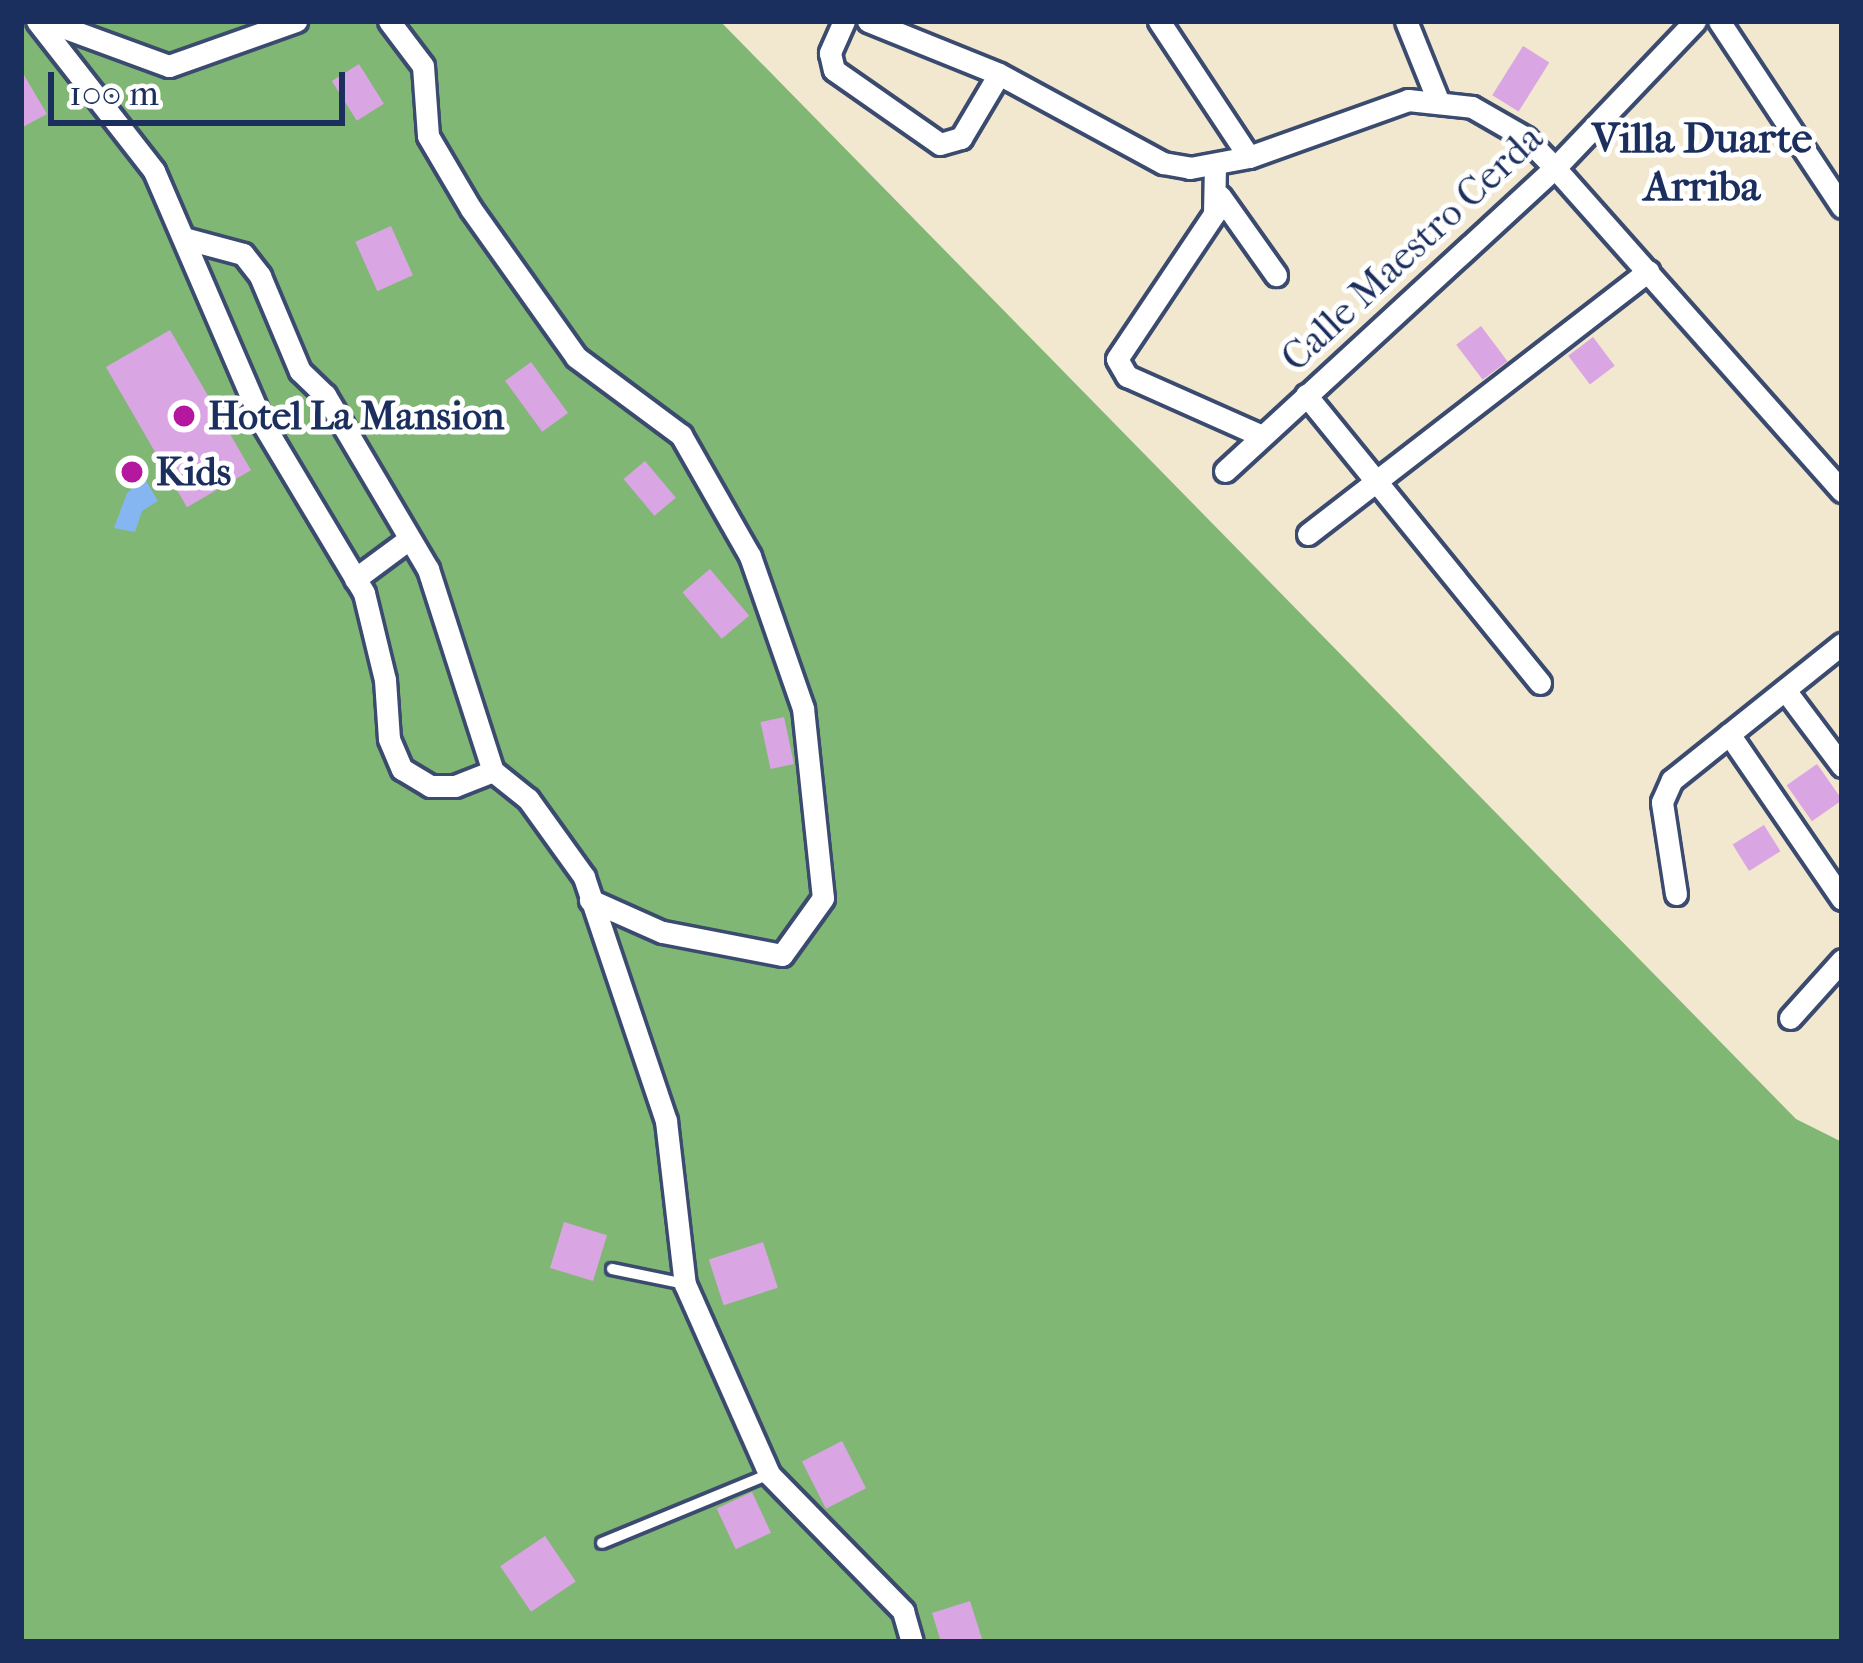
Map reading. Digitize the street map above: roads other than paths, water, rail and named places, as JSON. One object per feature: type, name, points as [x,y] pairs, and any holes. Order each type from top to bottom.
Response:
[{"type":"street","points":[[37,21],[169,66],[296,21]]},
{"type":"street","points":[[21,31],[37,21]]},
{"type":"street","points":[[37,21],[154,171],[187,239],[211,316],[263,424],[355,579],[402,770],[430,786],[455,786],[493,771]]},
{"type":"street","points":[[389,21],[423,66],[428,136],[471,209],[576,357],[681,435],[750,556],[802,708],[823,898],[782,955],[662,932],[590,900]]},
{"type":"street","points":[[844,21],[830,53],[834,70],[940,144],[961,138],[999,74]]},
{"type":"street","points":[[868,21],[999,74],[1163,163],[1215,166],[1249,158],[1382,107],[1437,98],[1498,121],[1555,168],[1842,491]]},
{"type":"street","points":[[1159,21],[1249,158]]},
{"type":"street","points":[[1406,21],[1437,98]]},
{"type":"street","name":"Calle Maestro Cerda","points":[[1225,472],[1555,168],[1695,21]]},
{"type":"street","points":[[1719,21],[1842,207]]},
{"type":"street","points":[[1215,166],[1220,196],[1276,275]]},
{"type":"street","points":[[1220,196],[1117,359],[1127,376],[1262,436]]},
{"type":"street","points":[[187,239],[243,254],[260,277],[300,371],[325,395],[428,569],[493,771],[528,799],[584,877],[666,1121],[685,1284],[769,1474],[903,1611],[913,1642]]},
{"type":"street","points":[[1308,534],[1648,271]]},
{"type":"street","points":[[1306,395],[1540,683]]},
{"type":"street","points":[[355,579],[410,539]]},
{"type":"street","points":[[1676,894],[1665,791],[1842,644]]},
{"type":"street","points":[[1785,690],[1842,766]]},
{"type":"street","points":[[1729,734],[1842,899]]},
{"type":"street","points":[[1790,1018],[1842,960]]},
{"type":"lane","points":[[611,1270],[685,1284]]},
{"type":"lane","points":[[602,1543],[769,1474]]},
{"type":"water","points":[[145,479],[158,501],[142,511],[135,532],[114,528],[127,493]]},
{"type":"place","name":"Hotel La Mansion","points":[[184,416]]},
{"type":"place","name":"Kids","points":[[132,472]]},
{"type":"district","name":"Villa Duarte Arriba","points":[[1702,164]]}]
